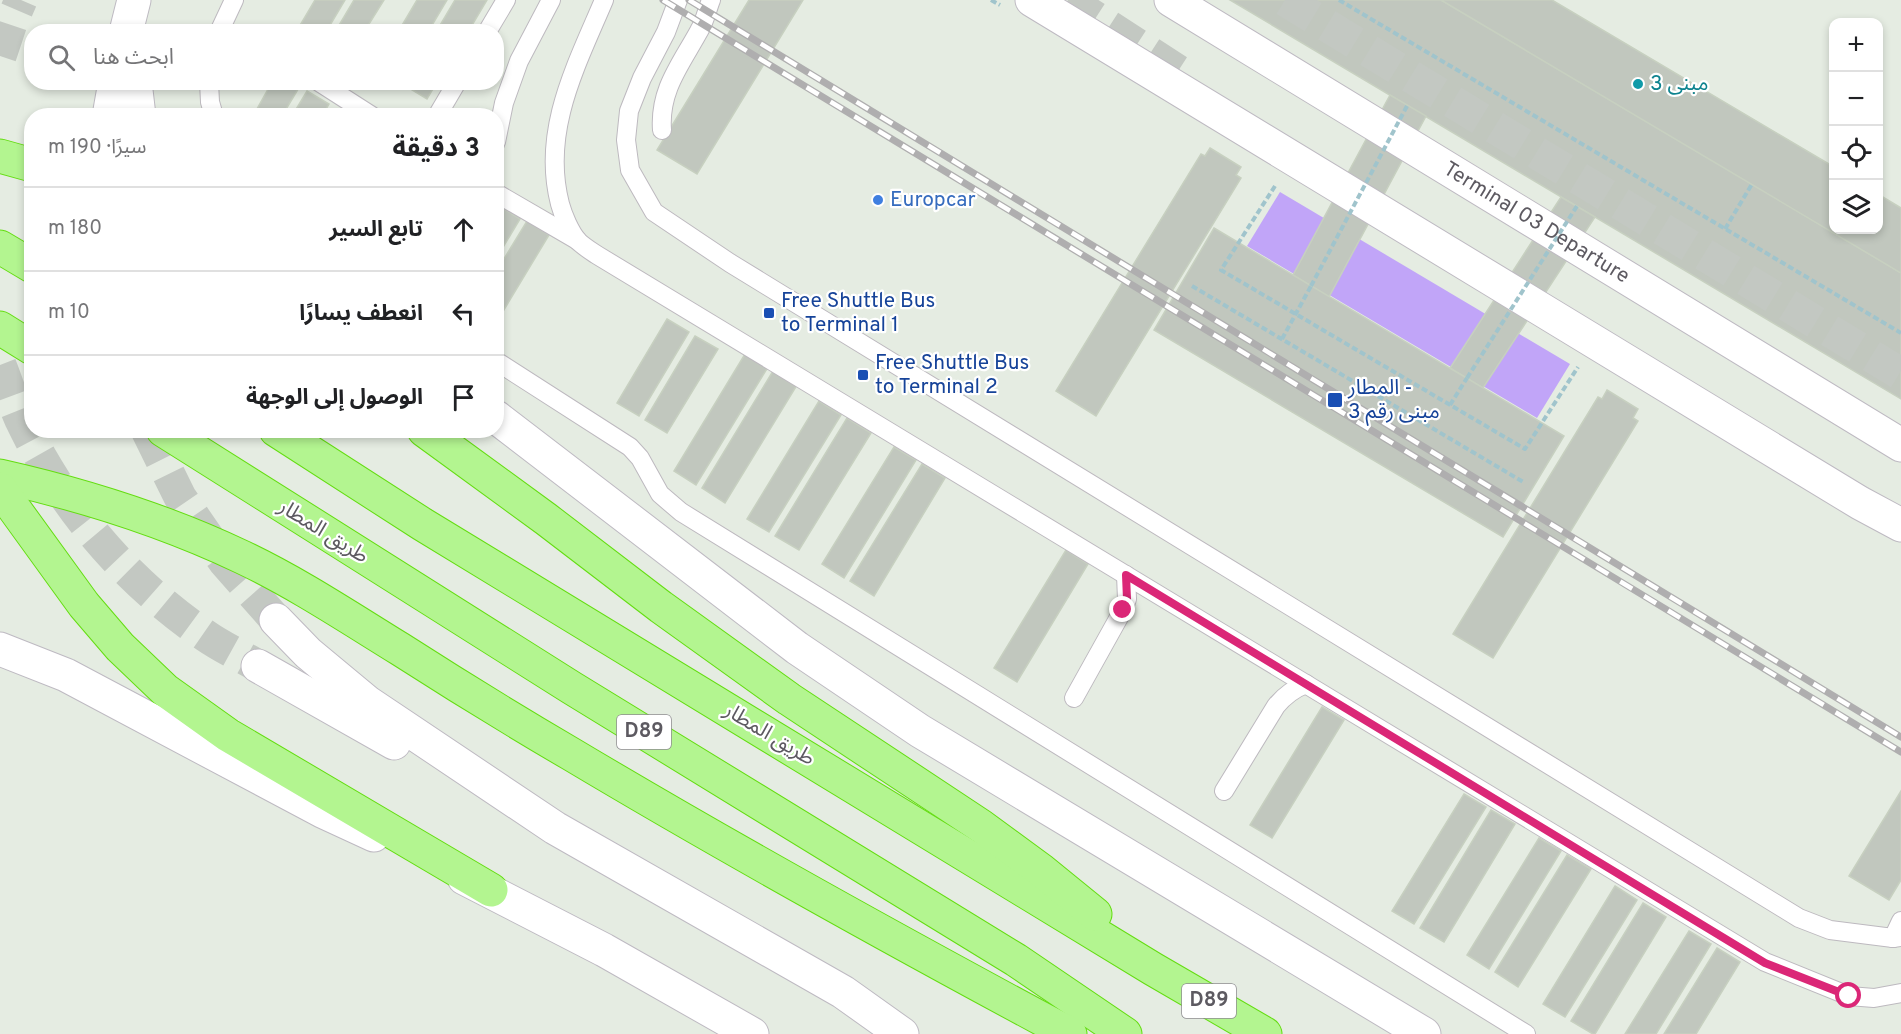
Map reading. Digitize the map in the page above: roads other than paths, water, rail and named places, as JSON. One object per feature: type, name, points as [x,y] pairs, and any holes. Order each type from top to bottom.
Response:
[{"type":"highway","points":[[0,156],[24,163]]},
{"type":"highway","points":[[0,247],[24,261]]},
{"type":"highway","points":[[0,328],[24,343]]},
{"type":"highway","name":"طريق المطار","points":[[176,438],[592,700],[1016,960],[1125,1034]]},
{"type":"highway","name":"طريق المطار","points":[[288,438],[432,530],[1153,969],[1265,1034]]},
{"type":"highway","points":[[435,438],[780,693],[981,826],[1041,870],[1098,917],[1153,969]]},
{"type":"highway","points":[[0,476],[134,512],[244,558],[302,589],[530,730],[759,865],[1070,1034]]},
{"type":"highway","points":[[0,489],[84,605],[120,647],[165,690],[228,735],[491,890]]},
{"type":"main road","points":[[1032,0],[1850,497],[1901,525]]},
{"type":"main road","name":"Terminal 03 Departure","points":[[1171,0],[1901,445]]},
{"type":"main road","points":[[110,108],[114,90]]},
{"type":"main road","points":[[136,90],[138,108]]},
{"type":"main road","points":[[504,423],[797,648],[920,731],[1424,1034]]},
{"type":"main road","points":[[276,620],[308,654],[367,702],[555,828]]},
{"type":"main road","points":[[0,649],[66,675],[322,811],[491,890],[604,950],[752,1034]]},
{"type":"main road","points":[[258,666],[385,738],[555,828],[843,992],[902,1034]]},
{"type":"lane","points":[[223,24],[234,0]]},
{"type":"lane","points":[[492,24],[506,0]]},
{"type":"lane","points":[[503,108],[519,61],[551,0]]},
{"type":"lane","points":[[577,240],[560,204],[555,183],[554,152],[558,121],[570,80],[604,0]]},
{"type":"lane","points":[[678,0],[666,32],[642,78],[629,111],[626,140],[630,170],[654,212],[740,269],[1798,918],[1830,930],[1897,938],[1901,921]]},
{"type":"lane","points":[[662,130],[662,106],[665,94],[701,28],[711,0]]},
{"type":"lane","points":[[209,90],[212,108]]},
{"type":"lane","points":[[332,90],[360,108]]},
{"type":"lane","points":[[442,108],[452,90]]},
{"type":"lane","points":[[504,198],[1765,963],[1849,996],[1874,998],[1901,993]]},
{"type":"lane","points":[[504,366],[630,447],[640,458],[660,494],[681,512],[1526,1034]]},
{"type":"lane","points":[[1074,698],[1123,610],[1127,599],[1126,575]]},
{"type":"lane","points":[[1224,791],[1276,705],[1294,688],[1306,684]]},
{"type":"tunnel","points":[[0,56],[21,0]]},
{"type":"tunnel","points":[[1068,0],[1181,73]]},
{"type":"tunnel","points":[[1285,0],[1901,374]]},
{"type":"tunnel","points":[[0,365],[24,426]]},
{"type":"tunnel","points":[[31,438],[56,483],[77,513],[123,567],[177,615],[212,640],[258,666]]},
{"type":"tunnel","points":[[151,438],[180,497],[224,561],[276,620]]},
{"type":"railway","points":[[663,0],[1901,752]]},
{"type":"railway","points":[[689,0],[1901,737]]},
{"type":"place","name":"مبنى 3","points":[[1638,84]]},
{"type":"place","name":"Europcar","points":[[878,200]]},
{"type":"place","name":"Free Shuttle Bus to Terminal 1","points":[[769,313]]},
{"type":"place","name":"Free Shuttle Bus to Terminal 2","points":[[863,375]]},
{"type":"place","name":"المطار - مبنى رقم 3","points":[[1335,400]]}]
